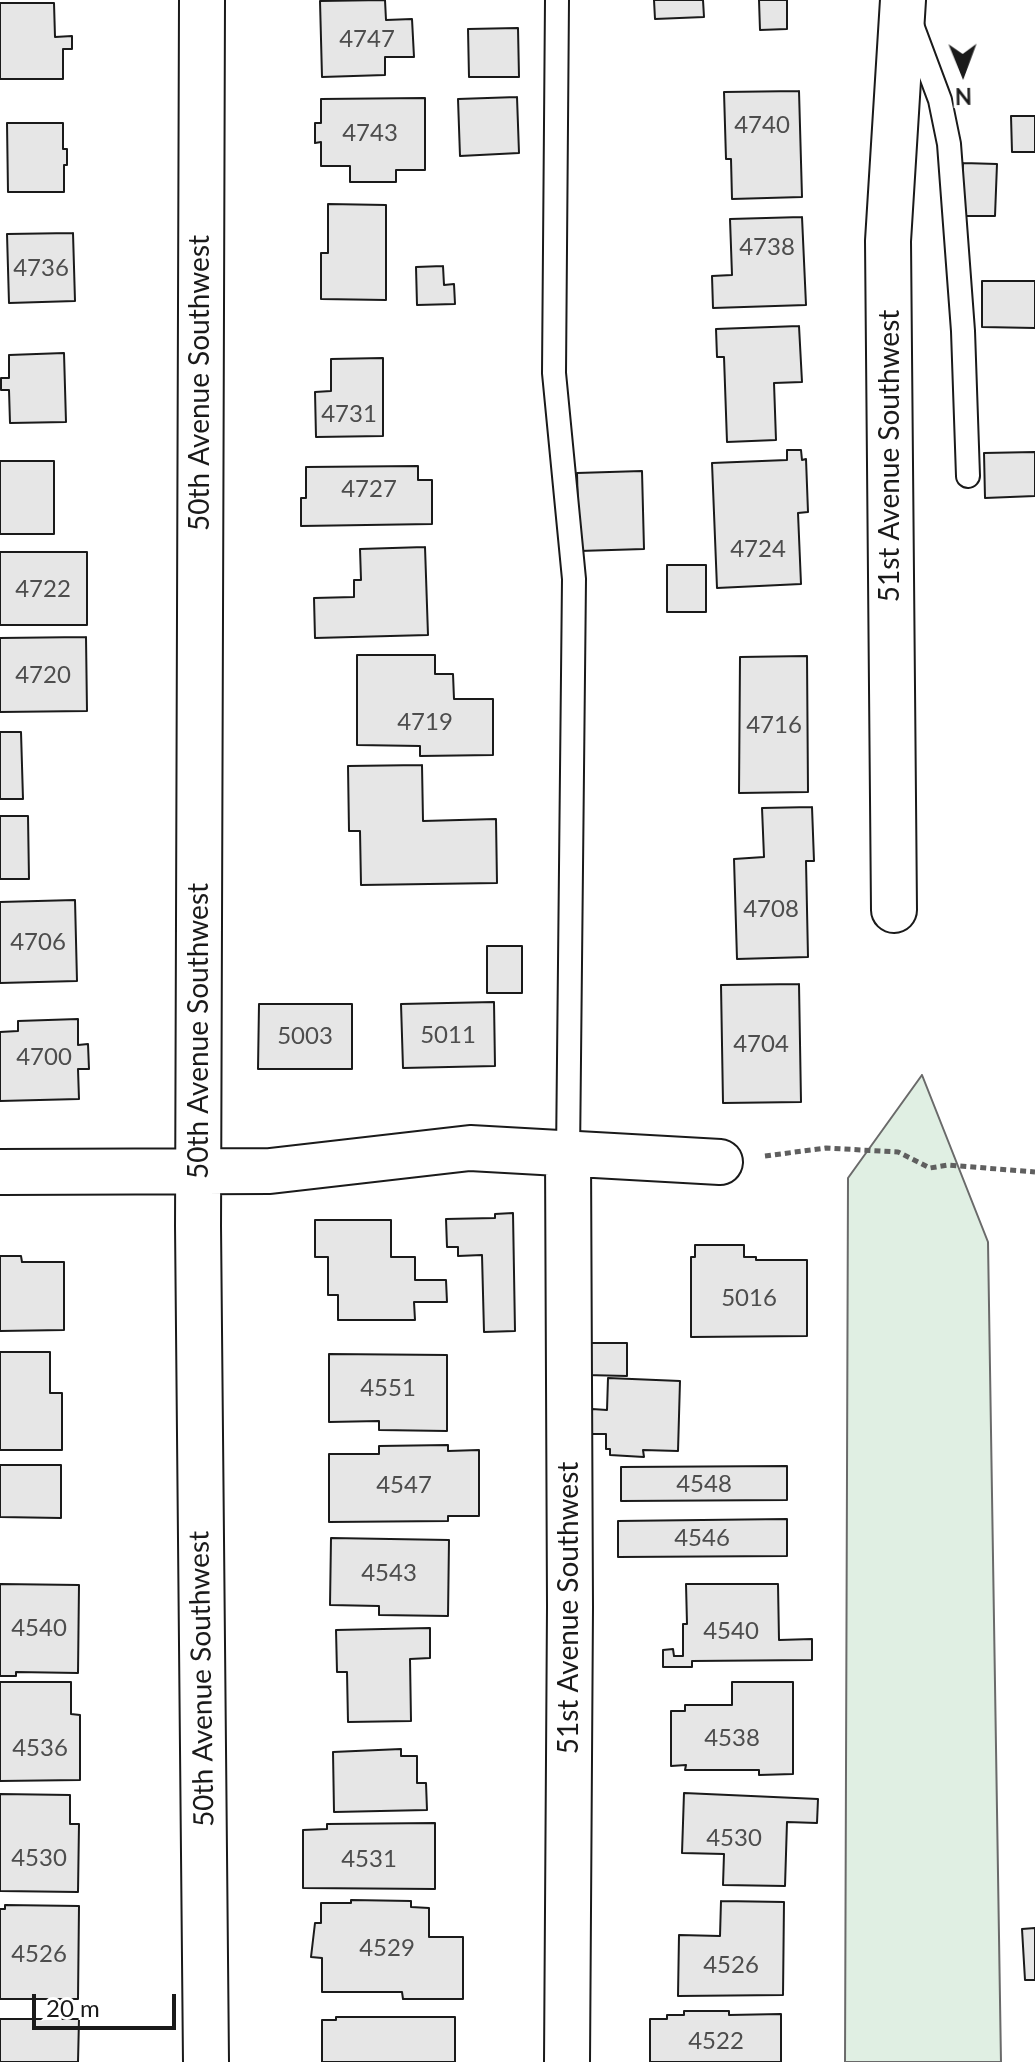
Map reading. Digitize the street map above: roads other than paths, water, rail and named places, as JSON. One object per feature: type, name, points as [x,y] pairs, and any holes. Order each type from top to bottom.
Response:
[{"type":"street","name":"50th Avenue Southwest","points":[[202,0],[198,1172],[206,2062]]},
{"type":"street","name":"51st Avenue Southwest","points":[[894,910],[888,241],[903,1]]},
{"type":"street","points":[[0,1172],[270,1171],[470,1148],[720,1162]]},
{"type":"street","name":"51st Avenue Southwest","points":[[567,2062],[570,1607],[568,1155]]},
{"type":"lane","points":[[557,0],[554,373],[574,579],[568,1155]]},
{"type":"lane","name":"51st Avenue Southwest","points":[[903,1],[940,100],[949,144],[963,331],[968,476]]}]
